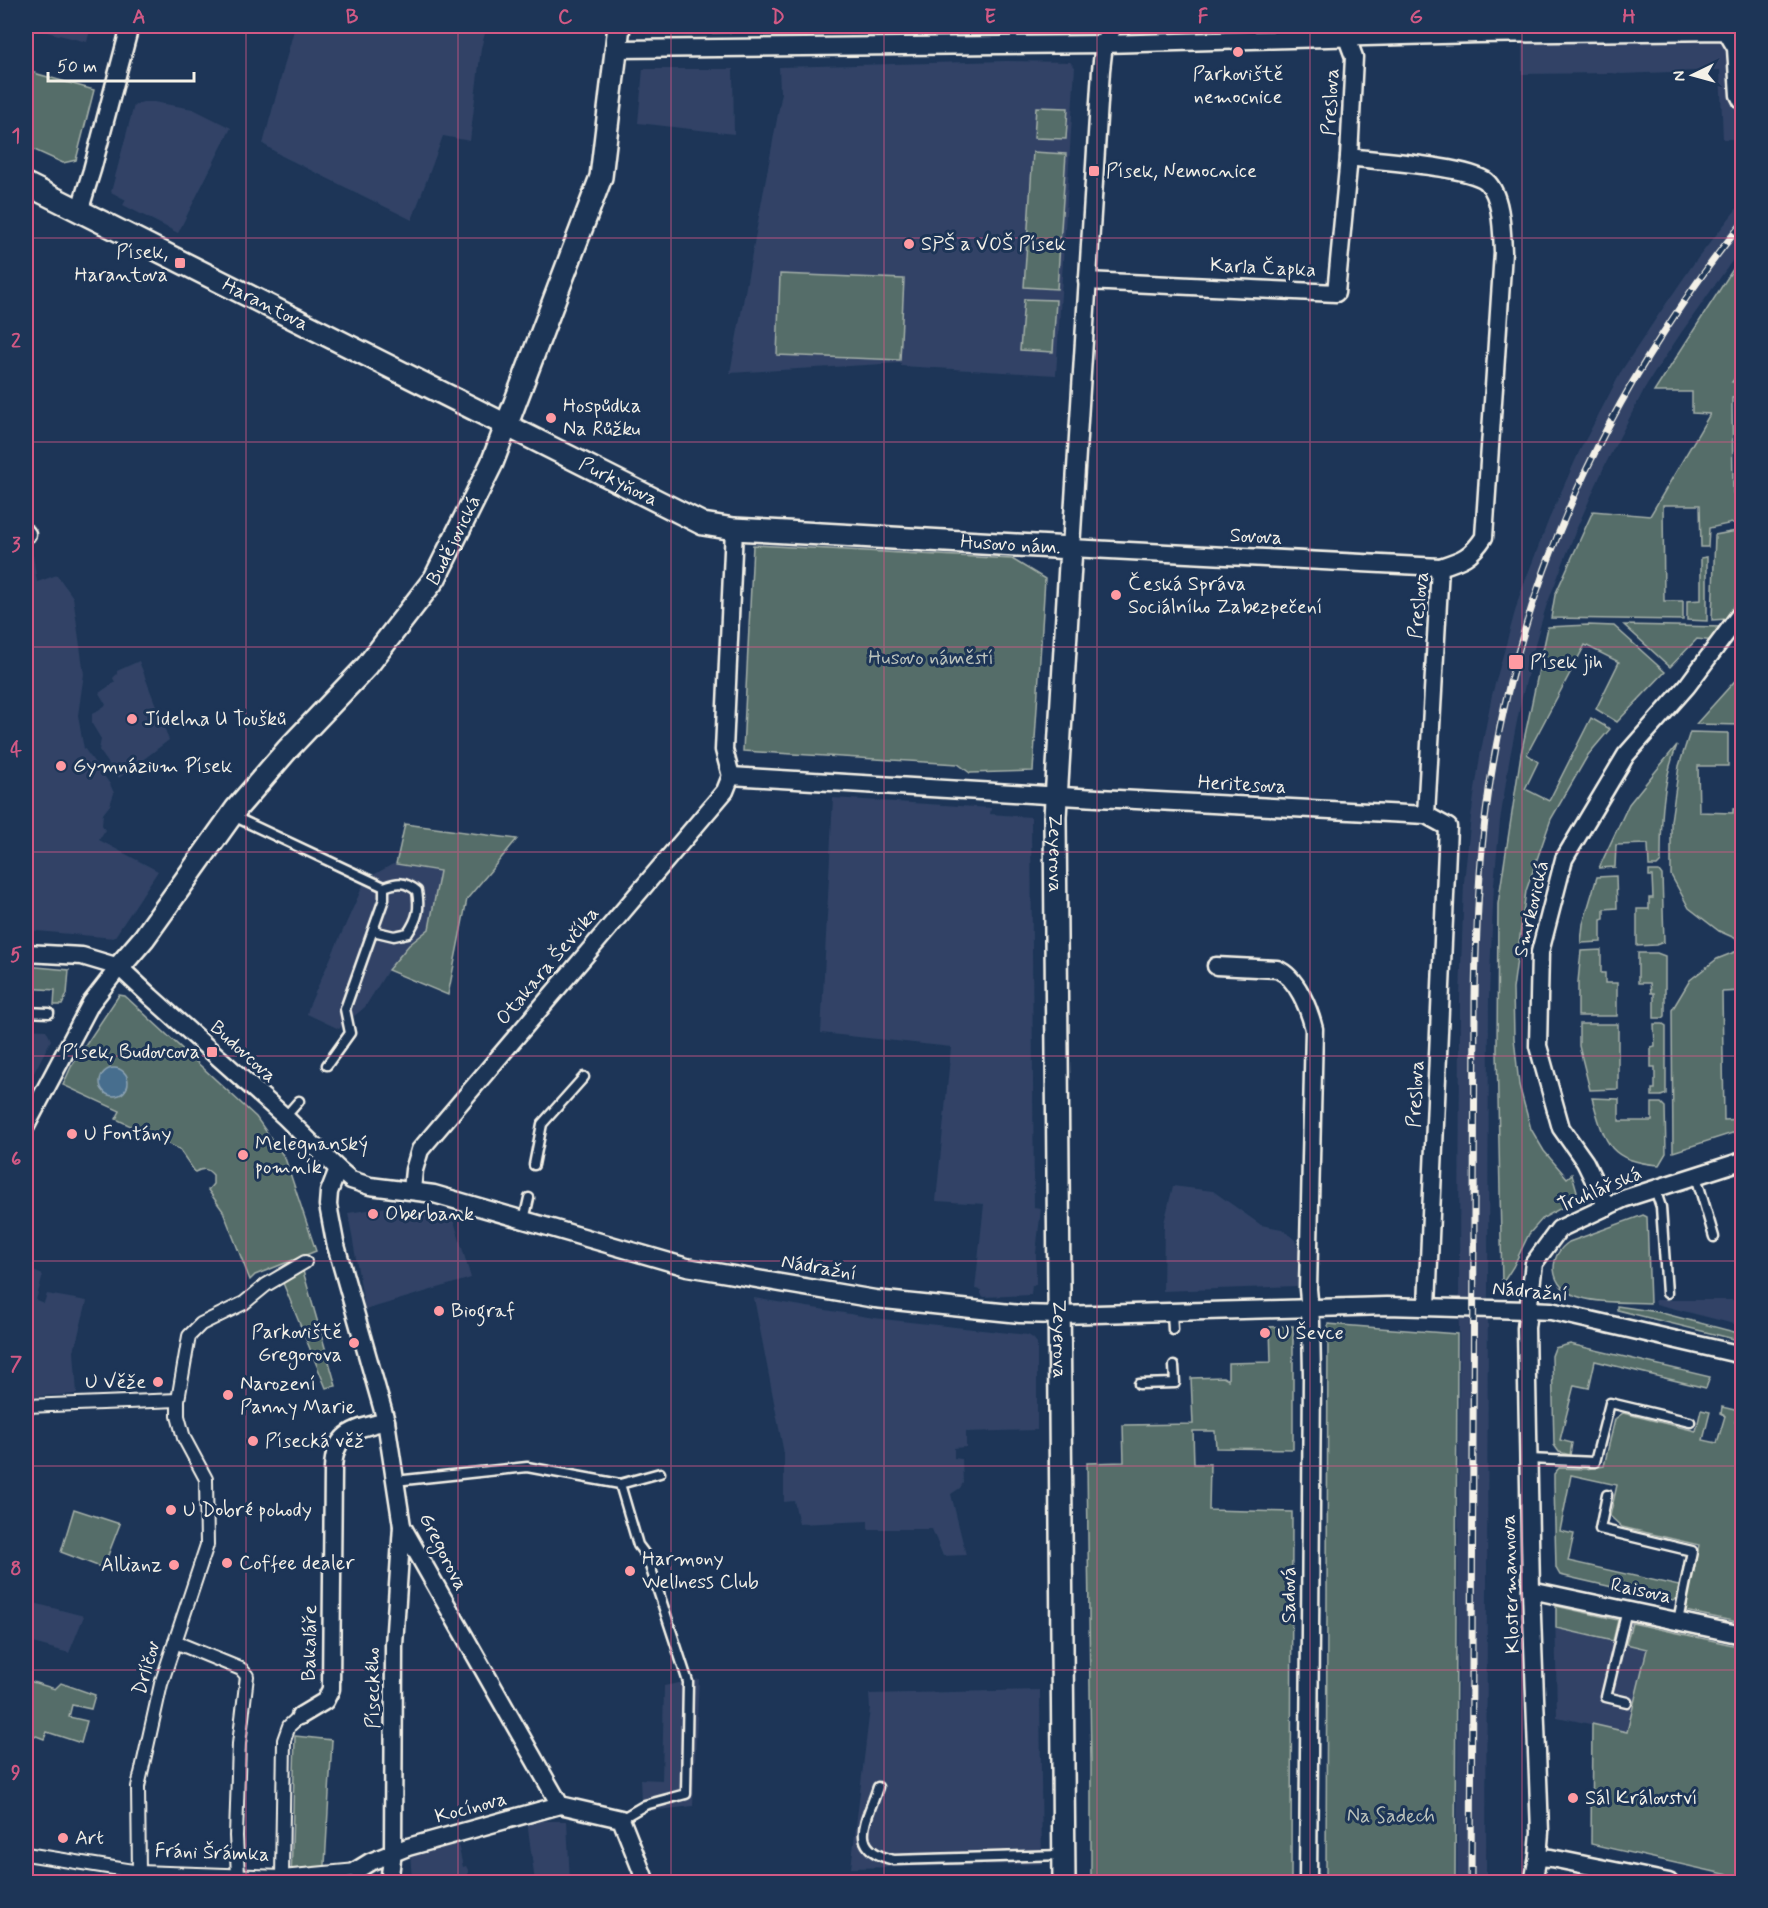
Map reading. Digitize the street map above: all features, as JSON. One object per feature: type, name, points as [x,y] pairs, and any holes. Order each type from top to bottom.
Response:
[{"type":"street","points":[[79,212],[130,26]]},
{"type":"street","name":"Budějovická","points":[[119,967],[144,938],[232,815],[287,750],[367,666],[435,578],[492,463],[601,177],[619,26]]},
{"type":"street","points":[[1071,548],[1104,44],[1114,26]]},
{"type":"street","points":[[616,49],[1104,44],[1350,32],[1726,31],[1736,48],[1739,95],[1743,100]]},
{"type":"street","name":"Preslova","points":[[1350,32],[1354,57],[1349,157],[1467,172],[1487,182],[1497,200],[1502,226],[1503,252],[1484,537],[1475,550],[1461,560],[1440,567],[1426,815],[1448,827],[1427,1306]]},
{"type":"street","name":"Karla Čapka","points":[[1088,281],[1336,293],[1349,157]]},
{"type":"street","name":"Harantova","points":[[26,184],[506,426]]},
{"type":"street","name":"Purkyňova","points":[[506,426],[703,524],[734,529]]},
{"type":"street","points":[[734,529],[724,750],[731,776],[1055,796]]},
{"type":"street","name":"Husovo nám.","points":[[734,529],[1071,548],[1055,796]]},
{"type":"street","name":"Sovova","points":[[1071,548],[1440,567]]},
{"type":"street","name":"Smrkovická","points":[[1607,1207],[1585,1162],[1561,1128],[1538,1046],[1540,952],[1564,859],[1614,774],[1626,755],[1687,686],[1739,618]]},
{"type":"street","name":"Otakara Ševčíka","points":[[412,1190],[414,1170],[420,1150],[725,790],[731,776]]},
{"type":"street","name":"Heritesova","points":[[1055,796],[1426,815]]},
{"type":"street","name":"Zeyerova","points":[[1055,796],[1064,1882]]},
{"type":"street","points":[[26,952],[82,956],[119,967],[91,1003],[26,1126]]},
{"type":"street","points":[[1216,966],[1277,969],[1286,972],[1308,1007],[1314,1029],[1309,1309]]},
{"type":"street","name":"Budovcova","points":[[119,967],[285,1117],[338,1169]]},
{"type":"street","name":"Truhlářská","points":[[1527,1310],[1534,1263],[1559,1229],[1607,1207],[1655,1189],[1743,1161]]},
{"type":"street","name":"Nádražní","points":[[338,1169],[351,1179],[370,1186],[434,1194],[699,1269],[875,1299],[1020,1314],[1059,1315],[1427,1306],[1551,1311],[1743,1355]]},
{"type":"street","name":"Gregorova","points":[[338,1169],[329,1192],[328,1205],[335,1242],[386,1421],[402,1526],[560,1805]]},
{"type":"street","points":[[26,1406],[178,1400],[188,1344],[195,1329],[244,1303],[266,1285],[305,1262]]},
{"type":"street","name":"Sadová","points":[[1308,1882],[1312,1388],[1309,1309]]},
{"type":"street","name":"Klostermannova","points":[[1527,1310],[1531,1590],[1540,1832],[1533,1882]]},
{"type":"street","name":"Drlíčov","points":[[139,1872],[138,1787],[161,1684],[207,1545],[206,1479],[182,1431],[178,1400]]},
{"type":"street","name":"Bakaláře","points":[[286,1876],[284,1740],[289,1726],[300,1716],[325,1701],[331,1689],[335,1449],[339,1441],[347,1434],[358,1428],[386,1421]]},
{"type":"street","name":"Píseckého","points":[[389,1882],[393,1852],[394,1644],[402,1526]]},
{"type":"street","name":"Raisova","points":[[1531,1590],[1743,1635]]},
{"type":"street","points":[[175,1642],[241,1669],[247,1676],[239,1744],[236,1836],[238,1875]]},
{"type":"street","points":[[560,1805],[621,1819],[646,1882]]},
{"type":"street","name":"Kocínova","points":[[393,1852],[560,1805]]},
{"type":"street","name":"Fráni Šrámka","points":[[26,1854],[139,1872],[286,1876],[357,1870],[393,1852]]},
{"type":"street","points":[[1538,1857],[1670,1882]]},
{"type":"lane","points":[[232,815],[384,887],[399,882],[410,885],[417,891],[419,904],[417,921],[408,933],[394,936],[373,930]]},
{"type":"lane","points":[[327,1065],[350,1032],[345,1009],[384,899],[384,887]]},
{"type":"lane","points":[[26,1012],[49,1013]]},
{"type":"lane","points":[[534,1165],[542,1124],[584,1077]]},
{"type":"lane","points":[[285,1117],[299,1101]]},
{"type":"lane","points":[[1696,1176],[1714,1237]]},
{"type":"lane","points":[[1655,1189],[1661,1207],[1667,1293]]},
{"type":"lane","points":[[524,1220],[529,1198]]},
{"type":"lane","points":[[1172,1312],[1173,1330]]},
{"type":"lane","points":[[1139,1384],[1175,1383],[1174,1366]]},
{"type":"lane","points":[[1529,1459],[1595,1462],[1610,1403],[1690,1422]]},
{"type":"lane","points":[[395,1481],[527,1467],[620,1484],[660,1473]]},
{"type":"lane","points":[[620,1484],[638,1545],[647,1557],[688,1682],[686,1794],[645,1805],[621,1819]]},
{"type":"lane","points":[[1607,1495],[1600,1530],[1692,1551],[1678,1621]]},
{"type":"lane","points":[[1627,1610],[1606,1697],[1627,1702]]},
{"type":"lane","points":[[878,1787],[863,1832],[866,1847],[872,1853],[882,1857],[894,1860],[1064,1855]]},
{"type":"shaded area","points":[[36,26],[91,26],[87,42],[35,29]]},
{"type":"shaded area","points":[[295,26],[487,26],[481,48],[470,141],[443,136],[412,220],[282,156],[263,144]]},
{"type":"shaded area","points":[[1542,26],[1742,26],[1742,139],[1723,139],[1720,70],[1622,74],[1522,74],[1522,43],[1512,43],[1512,30]]},
{"type":"shaded area","name":"SPŠ a VOŠ Písek","points":[[1006,61],[1070,62],[1075,67],[1056,375],[901,366],[901,363],[730,373],[782,92],[780,92],[779,67]]},
{"type":"shaded area","points":[[643,69],[733,69],[734,134],[638,123]]},
{"type":"shaded area","points":[[143,102],[193,109],[231,128],[178,233],[123,205],[126,200],[111,192],[134,105]]},
{"type":"shaded area","points":[[1742,202],[1742,247],[1647,384],[1605,465],[1576,530],[1546,607],[1537,637],[1509,762],[1494,884],[1489,997],[1486,1882],[1457,1882],[1460,997],[1464,882],[1480,756],[1492,695],[1519,597],[1549,519],[1579,452],[1622,370],[1694,263]]},
{"type":"shaded area","name":"Gymnázium Písek","points":[[26,550],[33,555],[37,582],[57,575],[73,597],[84,674],[78,715],[82,739],[84,748],[114,793],[110,805],[103,814],[102,825],[105,830],[99,840],[158,871],[114,938],[26,930]]},
{"type":"shaded area","name":"Jídelna U Toušků","points":[[139,661],[169,740],[119,778],[99,750],[101,739],[92,724],[92,714],[106,705],[99,693],[115,682],[113,678],[117,671]]},
{"type":"shaded area","points":[[833,798],[991,808],[990,814],[1031,817],[1034,1207],[1041,1208],[1036,1253],[1036,1285],[1032,1285],[1031,1295],[984,1297],[981,1290],[975,1289],[984,1204],[936,1201],[951,1047],[821,1033]]},
{"type":"shaded area","points":[[393,864],[440,870],[430,928],[410,943],[388,970],[365,1007],[339,1029],[307,1014],[309,1006],[366,879]]},
{"type":"shaded area","points":[[26,1029],[46,1030],[51,1040],[26,1088]]},
{"type":"shaded area","points":[[114,1068],[124,1072],[128,1082],[124,1092],[114,1096],[104,1092],[100,1082],[104,1072]]},
{"type":"shaded area","points":[[1173,1186],[1213,1191],[1261,1225],[1282,1229],[1295,1240],[1301,1257],[1300,1278],[1297,1286],[1163,1291],[1164,1223]]},
{"type":"shaded area","points":[[387,1207],[425,1212],[454,1221],[471,1278],[365,1310],[348,1213]]},
{"type":"shaded area","points":[[26,1268],[43,1275],[36,1300],[44,1303],[47,1294],[87,1301],[74,1351],[77,1394],[26,1397]]},
{"type":"shaded area","points":[[754,1298],[874,1318],[1028,1335],[1033,1338],[1037,1343],[1037,1430],[966,1432],[966,1447],[954,1448],[954,1458],[962,1459],[963,1483],[951,1494],[966,1555],[943,1556],[932,1529],[868,1529],[868,1521],[799,1524],[794,1501],[784,1502],[784,1454]]},
{"type":"shaded area","points":[[1655,1300],[1742,1300],[1742,1326],[1656,1304]]},
{"type":"shaded area","points":[[26,1601],[84,1616],[69,1653],[26,1641]]},
{"type":"shaded area","points":[[1555,1606],[1652,1627],[1627,1732],[1557,1717]]},
{"type":"shaded area","points":[[699,1679],[693,1806],[649,1811],[648,1801],[641,1802],[640,1779],[662,1780],[664,1686]]},
{"type":"shaded area","points":[[1040,1690],[1042,1864],[851,1868],[870,1708],[869,1694]]},
{"type":"shaded area","points":[[527,1821],[567,1821],[570,1882],[535,1882]]},
{"type":"shaded area","points":[[457,1839],[463,1867],[466,1866],[468,1870],[468,1882],[412,1882],[410,1851]]},
{"type":"green space","points":[[712,26],[1054,26],[1054,27],[710,33]]},
{"type":"green space","points":[[26,69],[94,90],[76,160],[63,163],[30,148],[26,118]]},
{"type":"green space","points":[[1036,107],[1068,108],[1066,139],[1034,138]]},
{"type":"green space","points":[[1033,152],[1066,154],[1057,289],[1024,287]]},
{"type":"green space","points":[[1742,255],[1742,375],[1738,374],[1732,382],[1742,383],[1742,397],[1732,398],[1733,493],[1742,493],[1742,521],[1709,528],[1708,547],[1701,547],[1700,505],[1663,505],[1664,601],[1683,601],[1683,620],[1551,618],[1555,595],[1593,511],[1650,516],[1710,414],[1692,413],[1692,392],[1654,392]]},
{"type":"green space","points":[[780,274],[904,279],[900,360],[777,355]]},
{"type":"green space","points":[[1024,299],[1056,300],[1053,352],[1020,350]]},
{"type":"green space","points":[[1742,530],[1742,594],[1727,619],[1712,620],[1715,535]]},
{"type":"green space","name":"Husovo náměstí","points":[[753,545],[1012,559],[1045,579],[1033,771],[970,773],[958,764],[743,751]]},
{"type":"green space","points":[[1707,557],[1707,621],[1687,620],[1687,601],[1701,600],[1701,558]]},
{"type":"green space","points":[[1624,625],[1723,627],[1714,641],[1697,639],[1670,667]]},
{"type":"green space","points":[[1614,626],[1665,672],[1617,722],[1596,709],[1619,662],[1585,645],[1527,754],[1538,762],[1525,789],[1549,801],[1591,718],[1610,729],[1588,755],[1551,819],[1526,891],[1513,989],[1514,1038],[1519,1085],[1531,1129],[1544,1151],[1567,1178],[1572,1174],[1577,1191],[1565,1206],[1543,1218],[1529,1234],[1502,1284],[1497,1051],[1498,904],[1521,754],[1548,627]]},
{"type":"green space","points":[[1742,673],[1742,725],[1696,724]]},
{"type":"green space","points":[[1690,732],[1728,733],[1728,766],[1698,766],[1699,812],[1733,813],[1733,809],[1742,808],[1742,940],[1719,931],[1689,908],[1671,875],[1671,821],[1679,766]]},
{"type":"green space","points":[[1677,745],[1665,788],[1661,862],[1657,866],[1649,866],[1648,844],[1616,845],[1615,867],[1599,868],[1629,804]]},
{"type":"green space","points":[[405,824],[517,839],[467,899],[448,995],[388,970],[409,945],[429,929],[440,871],[396,864]]},
{"type":"green space","points":[[1649,871],[1659,871],[1662,875],[1664,942],[1637,946],[1637,909],[1649,909],[1649,898],[1653,898],[1652,876],[1649,876]]},
{"type":"green space","points":[[1616,876],[1617,908],[1604,909],[1604,919],[1601,920],[1601,942],[1581,943],[1583,924],[1597,877]]},
{"type":"green space","points":[[1742,949],[1742,991],[1722,992],[1724,1120],[1742,1119],[1742,1130],[1673,1152],[1672,1010],[1690,980],[1717,959]]},
{"type":"green space","points":[[1601,950],[1601,973],[1605,973],[1605,983],[1617,983],[1617,1016],[1578,1016],[1581,951]]},
{"type":"green space","points":[[1638,953],[1657,953],[1665,956],[1665,1016],[1663,1018],[1654,1018],[1654,993],[1651,993],[1650,983],[1638,983]]},
{"type":"green space","points":[[26,966],[69,970],[67,994],[62,1005],[54,1005],[55,990],[26,988]]},
{"type":"green space","points":[[119,995],[125,996],[256,1117],[285,1158],[316,1251],[255,1275],[250,1280],[223,1211],[208,1190],[213,1184],[213,1175],[205,1169],[195,1172],[179,1149],[116,1119],[120,1111],[63,1085],[71,1067]]},
{"type":"green space","points":[[1579,1024],[1618,1024],[1618,1089],[1590,1090],[1579,1046]]},
{"type":"green space","points":[[1654,1024],[1666,1026],[1666,1094],[1661,1096],[1652,1096],[1652,1089],[1655,1089],[1655,1067],[1651,1067],[1651,1047],[1655,1046]]},
{"type":"green space","points":[[1592,1098],[1619,1099],[1619,1121],[1652,1121],[1652,1103],[1661,1103],[1665,1107],[1666,1153],[1659,1165],[1629,1159],[1611,1147],[1605,1138]]},
{"type":"green space","points":[[1643,1215],[1647,1217],[1650,1303],[1608,1302],[1578,1297],[1566,1291],[1558,1282],[1554,1269],[1555,1261],[1558,1253],[1566,1244]]},
{"type":"green space","points":[[303,1271],[336,1386],[326,1388],[283,1283],[288,1277]]},
{"type":"green space","points":[[1617,1306],[1658,1312],[1742,1334],[1742,1341],[1617,1310]]},
{"type":"green space","name":"Na Sadech","points":[[1328,1324],[1457,1334],[1455,1882],[1326,1882]]},
{"type":"green space","points":[[1293,1326],[1293,1449],[1216,1448],[1215,1431],[1193,1431],[1194,1464],[1210,1464],[1209,1510],[1292,1512],[1291,1882],[1091,1882],[1087,1463],[1124,1462],[1123,1425],[1193,1424],[1191,1378],[1223,1377],[1228,1380],[1228,1363],[1271,1362],[1270,1327]]},
{"type":"green space","points":[[1570,1344],[1710,1377],[1706,1388],[1595,1361],[1589,1388],[1574,1385],[1560,1440],[1572,1443],[1570,1455],[1559,1452],[1554,1445],[1552,1356],[1555,1348]]},
{"type":"green space","points":[[1722,1407],[1739,1411],[1735,1422],[1742,1424],[1742,1623],[1685,1611],[1699,1545],[1622,1527],[1610,1516],[1617,1485],[1571,1475],[1560,1531],[1574,1534],[1568,1561],[1679,1586],[1677,1597],[1673,1601],[1560,1575],[1556,1568],[1554,1484],[1554,1474],[1559,1468],[1586,1469],[1604,1466],[1615,1419],[1623,1413],[1696,1431],[1701,1410],[1710,1412],[1703,1440],[1717,1443],[1725,1416],[1721,1414]]},
{"type":"green space","points":[[74,1509],[120,1524],[103,1568],[61,1552]]},
{"type":"green space","points":[[1556,1606],[1618,1620],[1613,1641],[1556,1628]]},
{"type":"green space","points":[[1632,1623],[1742,1647],[1742,1878],[1591,1844],[1592,1724],[1627,1732],[1647,1649],[1626,1644]]},
{"type":"green space","points":[[26,1680],[55,1689],[61,1683],[95,1695],[91,1709],[72,1705],[69,1717],[87,1721],[81,1743],[47,1732],[44,1739],[26,1732]]},
{"type":"green space","points":[[295,1736],[332,1740],[324,1882],[291,1882]]},
{"type":"railway","points":[[1471,1882],[1475,975],[1481,864],[1494,756],[1524,631],[1545,569],[1596,450],[1626,393],[1660,338],[1699,280],[1742,224]]},
{"type":"place","name":"Parkoviště nemocnice","points":[[1238,52]]},
{"type":"place","name":"Písek, Nemocnice","points":[[1094,171]]},
{"type":"place","name":"SPŠ a VOŠ Písek","points":[[909,244]]},
{"type":"place","name":"Písek, Harantova","points":[[180,263]]},
{"type":"place","name":"Hospůdka Na Růžku","points":[[551,418]]},
{"type":"place","name":"Česká Správa Sociálního Zabezpečení","points":[[1116,595]]},
{"type":"place","name":"Písek jih","points":[[1516,662]]},
{"type":"place","name":"Jídelna U Toušků","points":[[132,719]]},
{"type":"place","name":"Gymnázium Písek","points":[[61,766]]},
{"type":"place","name":"Písek, Budovcova","points":[[212,1052]]},
{"type":"place","name":"U Fontány","points":[[72,1134]]},
{"type":"place","name":"Melegnanský pomník","points":[[243,1155]]},
{"type":"place","name":"Oberbank","points":[[373,1214]]},
{"type":"place","name":"Biograf","points":[[439,1311]]},
{"type":"place","name":"U Ševce","points":[[1265,1333]]},
{"type":"place","name":"Parkoviště Gregorova","points":[[354,1343]]},
{"type":"place","name":"U Věže","points":[[158,1382]]},
{"type":"place","name":"Narození Panny Marie","points":[[228,1395]]},
{"type":"place","name":"Písecká věž","points":[[253,1441]]},
{"type":"place","name":"U Dobré pohody","points":[[171,1510]]},
{"type":"place","name":"Coffee dealer","points":[[227,1563]]},
{"type":"place","name":"Allianz","points":[[174,1565]]},
{"type":"place","name":"Harmony Wellness Club","points":[[630,1571]]},
{"type":"place","name":"Sál Království","points":[[1573,1798]]},
{"type":"place","name":"Art","points":[[63,1838]]}]
